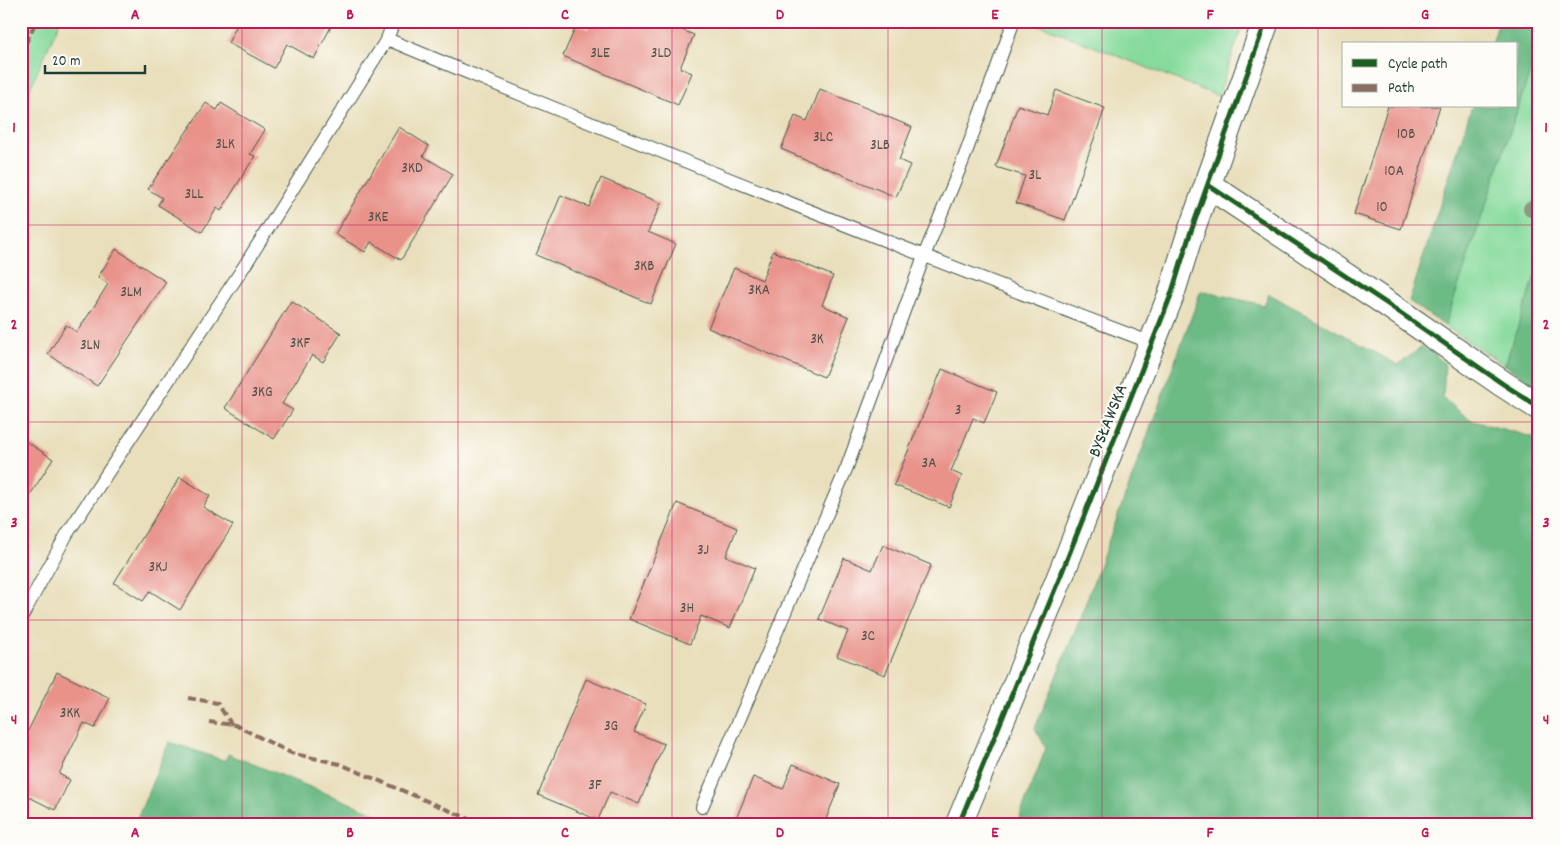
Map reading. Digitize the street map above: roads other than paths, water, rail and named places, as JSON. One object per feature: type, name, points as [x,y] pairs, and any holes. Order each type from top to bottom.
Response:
[{"type":"street","name":"BYSŁAWSKA","points":[[959,824],[1062,572],[1171,296],[1189,237],[1266,21]]},
{"type":"street","points":[[1208,185],[1380,299],[1502,384],[1539,407]]},
{"type":"lane","points":[[21,618],[67,534],[245,266],[387,39],[394,21]]},
{"type":"lane","points":[[702,807],[847,468],[924,256],[964,158],[1012,26]]},
{"type":"lane","points":[[387,39],[564,113],[924,256],[1152,343]]}]
